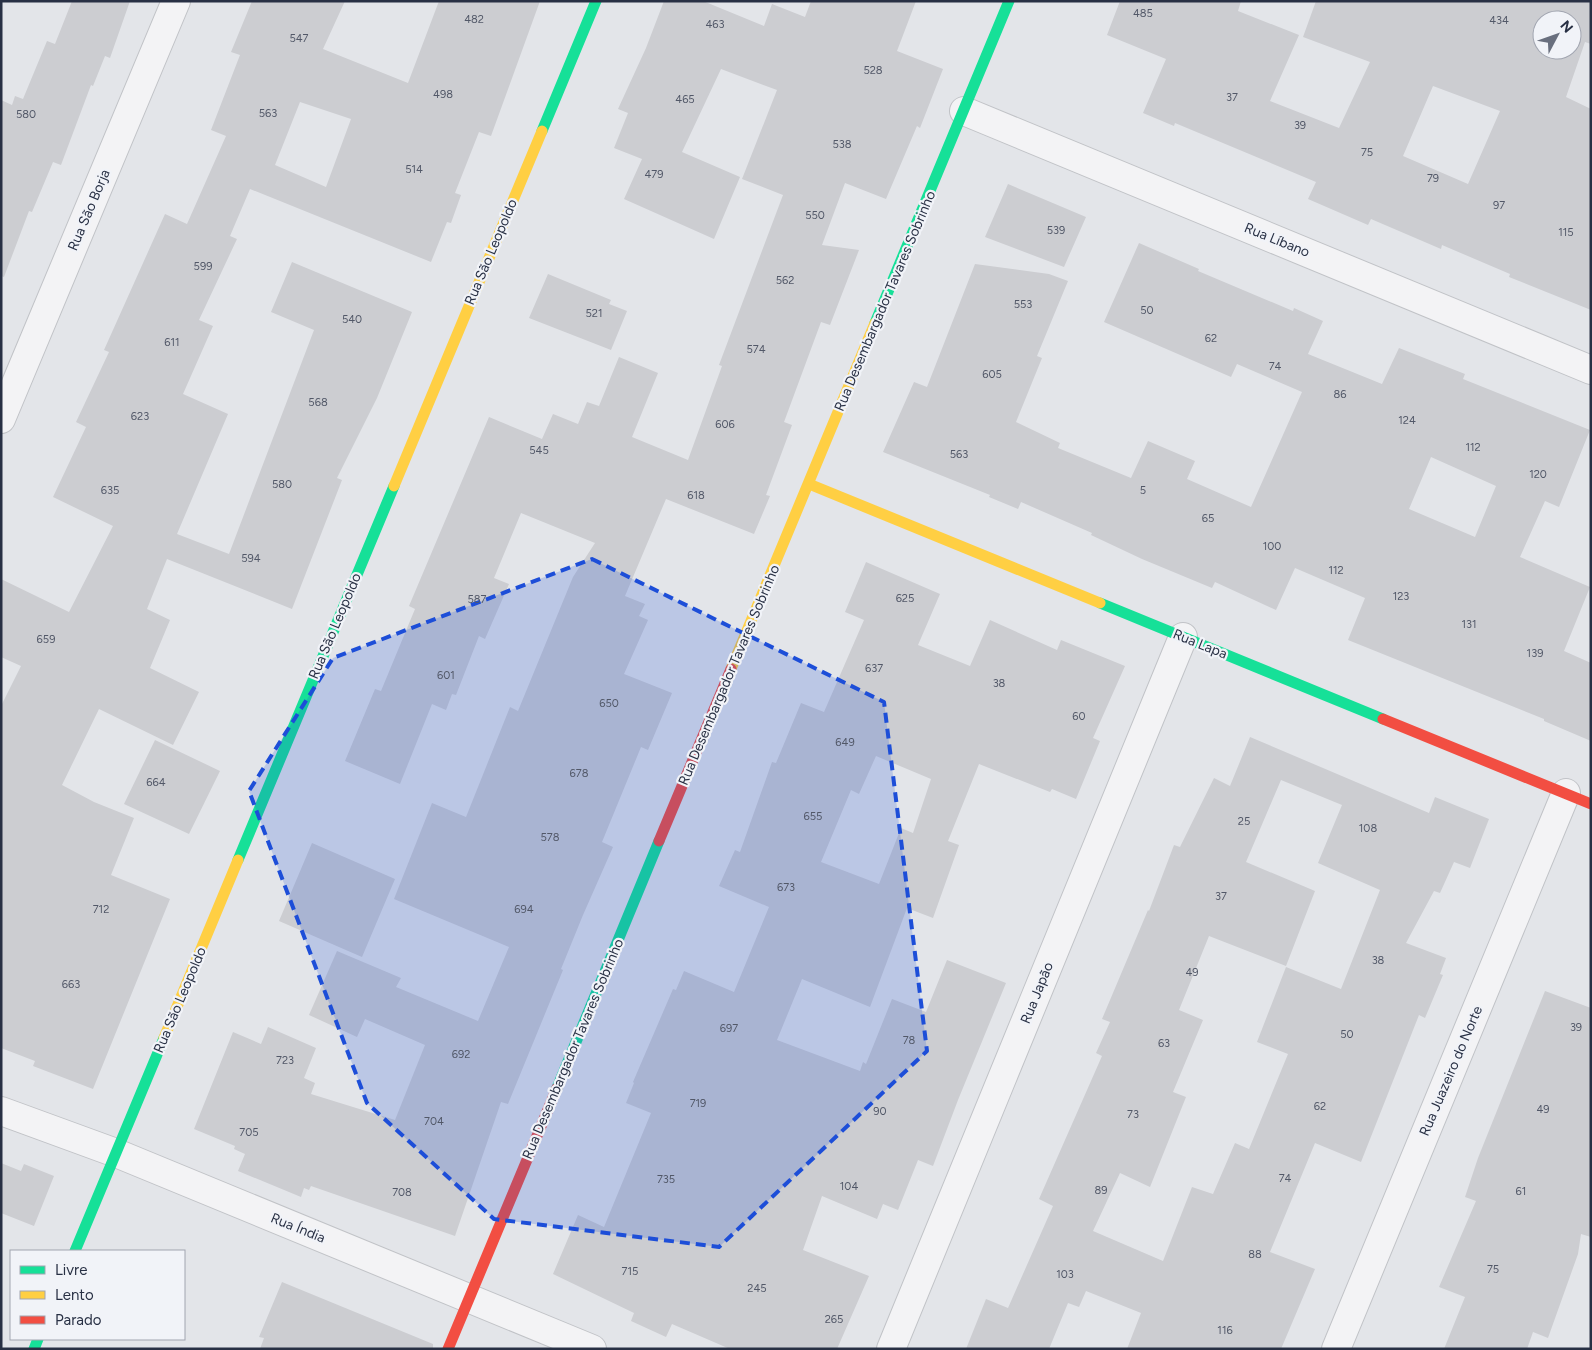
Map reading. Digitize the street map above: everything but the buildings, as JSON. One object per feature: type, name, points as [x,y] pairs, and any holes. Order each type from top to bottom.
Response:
[{"type":"street","name":"Rua São Borja","points":[[1,418],[176,1]]},
{"type":"street","name":"Rua São Leopoldo","points":[[75,1250],[596,1]]},
{"type":"street","name":"Rua Desembargador Tavares Sobrinho","points":[[448,1349],[1009,1]]},
{"type":"street","name":"Rua Líbano","points":[[964,111],[1591,370]]},
{"type":"street","name":"Rua Lapa","points":[[809,484],[1591,804]]},
{"type":"street","name":"Rua Japão","points":[[891,1349],[1184,637]]},
{"type":"street","name":"Rua Juazeiro do Norte","points":[[1336,1349],[1566,793]]},
{"type":"street","name":"Rua Índia","points":[[1,1111],[116,1153],[592,1349]]},
{"type":"highlighted area","points":[[592,559],[884,702],[927,1051],[719,1247],[494,1219],[367,1103],[249,791],[333,658]]},
{"type":"traffic: fast","points":[[542,131],[596,1]]},
{"type":"traffic: fast","points":[[875,323],[1009,1]]},
{"type":"traffic: fast","points":[[238,860],[394,486]]},
{"type":"traffic: fast","points":[[1100,603],[1383,719]]},
{"type":"traffic: fast","points":[[557,1088],[659,841]]},
{"type":"traffic: fast","points":[[75,1250],[164,1038]]},
{"type":"traffic: fast","points":[[34,1349],[38,1340]]},
{"type":"traffic: slow","points":[[394,486],[542,131]]},
{"type":"traffic: slow","points":[[731,669],[875,323]]},
{"type":"traffic: slow","points":[[809,484],[1100,603]]},
{"type":"traffic: slow","points":[[164,1038],[238,860]]},
{"type":"traffic: jam","points":[[659,841],[731,669]]},
{"type":"traffic: jam","points":[[1383,719],[1591,804]]},
{"type":"traffic: jam","points":[[448,1349],[557,1088]]}]
